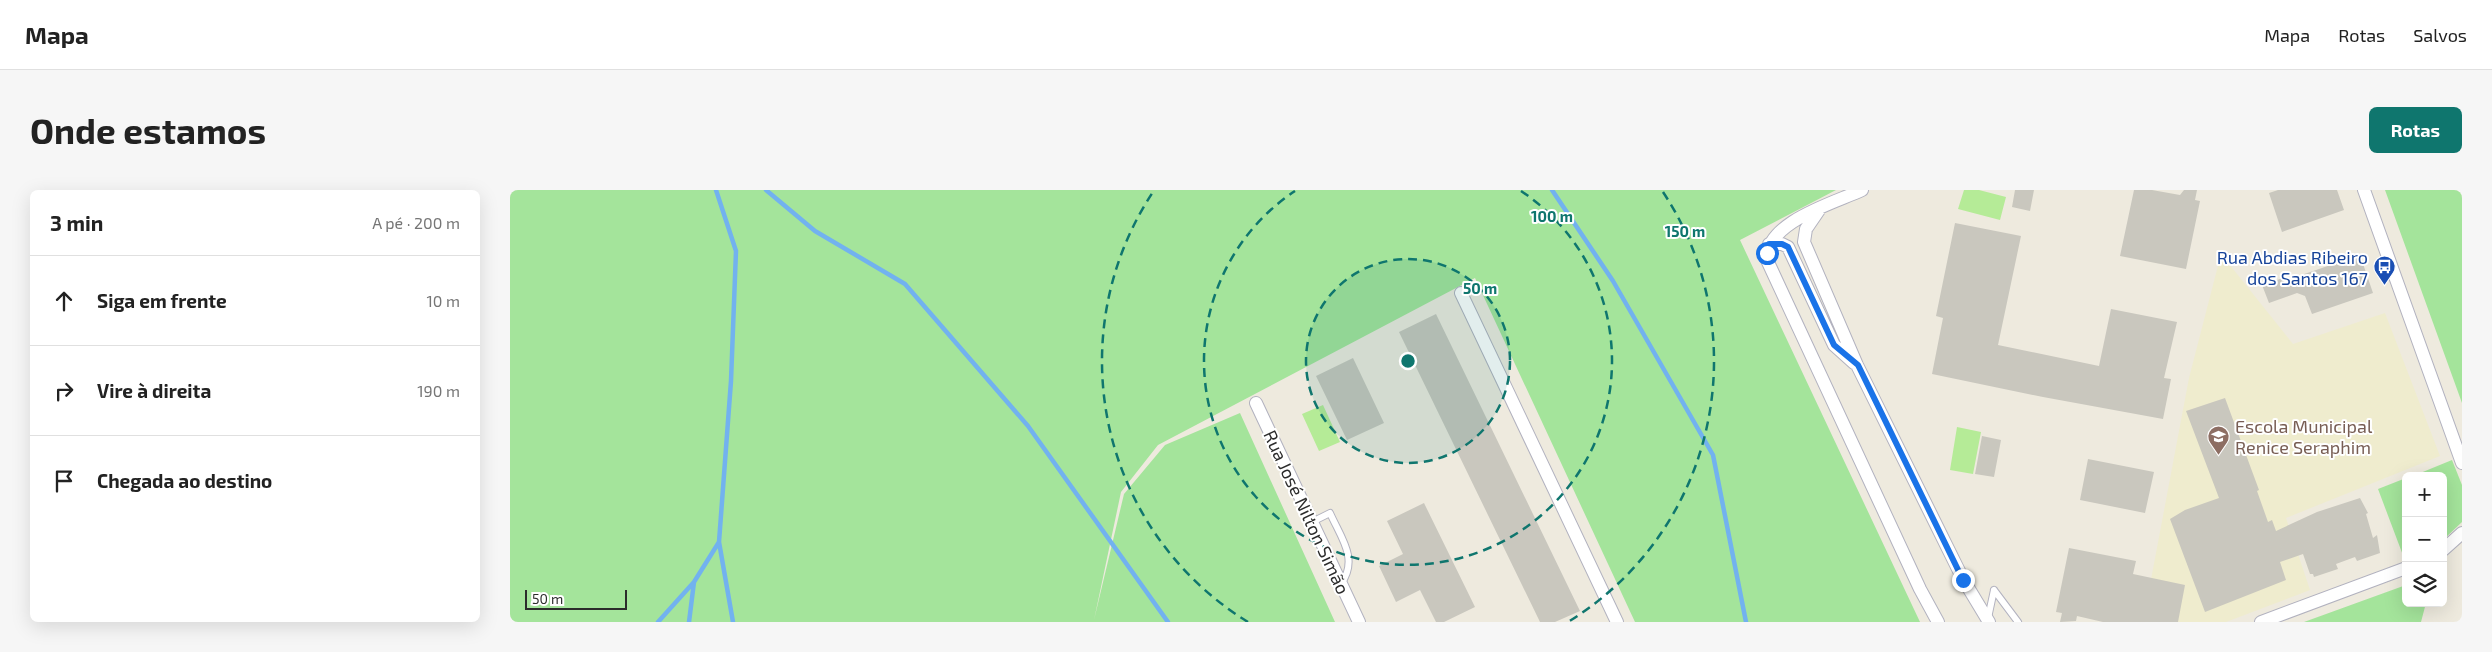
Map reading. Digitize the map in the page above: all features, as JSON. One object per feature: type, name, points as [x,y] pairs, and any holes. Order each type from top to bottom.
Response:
[{"type":"street","points":[[1862,190],[1792,222],[1769,244],[1767,253],[1770,269],[1920,590],[1938,622]]},
{"type":"street","points":[[2364,190],[2462,463]]},
{"type":"street","points":[[1819,210],[1806,229],[1804,242],[1858,365],[1963,580],[1988,621]]},
{"type":"street","points":[[1769,244],[1782,244],[1788,247],[1834,345],[1858,365]]},
{"type":"street","points":[[1461,293],[1617,622]]},
{"type":"street","name":"Rua José Nilton Simão","points":[[1256,403],[1359,622]]},
{"type":"street","points":[[2447,547],[2462,534]]},
{"type":"street","points":[[2447,554],[2462,548]]},
{"type":"street","points":[[2261,622],[2402,569]]},
{"type":"lane","points":[[1312,522],[1330,513],[1350,558],[1348,574],[1341,584]]},
{"type":"lane","points":[[1988,621],[1994,590],[2018,622]]},
{"type":"shaded area","points":[[2221,254],[2293,344],[2385,313],[2440,456],[2286,518],[2310,590],[2226,622],[2143,622],[2189,378]]},
{"type":"green space","points":[[510,190],[1836,190],[1740,240],[1920,622],[1635,622],[1475,278],[1158,445],[1121,492],[1094,620],[1124,494],[1165,445],[1240,413],[1335,622],[510,622]]},
{"type":"green space","points":[[1964,190],[1979,190],[2006,197],[2000,220],[1958,209]]},
{"type":"green space","points":[[2385,190],[2462,190],[2462,403]]},
{"type":"green space","points":[[1323,405],[1340,442],[1319,451],[1302,414]]},
{"type":"green space","points":[[1957,427],[1981,432],[1973,474],[1950,470]]},
{"type":"green space","points":[[2452,460],[2462,485],[2462,522],[2447,536],[2447,472],[2423,472]]},
{"type":"green space","points":[[2402,480],[2402,553],[2378,489]]},
{"type":"green space","points":[[2402,586],[2402,607],[2425,607],[2421,622],[2304,622]]},
{"type":"building","points":[[2015,190],[2034,190],[2030,211],[2012,207]]},
{"type":"building","points":[[2134,190],[2152,190],[2180,195],[2184,190],[2197,190],[2195,200],[2200,201],[2186,269],[2120,256]]},
{"type":"building","points":[[2278,190],[2337,190],[2344,210],[2282,232],[2269,193]]},
{"type":"building","points":[[1955,223],[2021,236],[1998,345],[2099,366],[2111,309],[2177,322],[2164,378],[2171,379],[2163,419],[1932,374],[1943,318],[1936,316]]},
{"type":"building","points":[[2360,255],[2373,293],[2312,314],[2305,296],[2297,293],[2269,303],[2262,285],[2283,278],[2284,281]]},
{"type":"building","points":[[1436,314],[1580,611],[1555,622],[1540,622],[1399,332]]},
{"type":"building","points":[[1353,358],[1384,423],[1347,440],[1316,376]]},
{"type":"building","points":[[2225,398],[2259,490],[2257,491],[2268,522],[2272,520],[2276,531],[2317,512],[2360,498],[2368,513],[2366,514],[2373,538],[2377,535],[2380,553],[2357,561],[2355,557],[2336,564],[2338,569],[2314,577],[2313,574],[2310,574],[2303,554],[2280,562],[2286,580],[2205,612],[2170,519],[2185,510],[2219,498],[2186,411]]},
{"type":"building","points":[[1982,436],[2001,440],[1994,477],[1975,474]]},
{"type":"building","points":[[2088,459],[2154,472],[2145,513],[2080,500]]},
{"type":"building","points":[[1424,503],[1475,607],[1444,622],[1436,622],[1420,590],[1396,602],[1379,566],[1403,554],[1387,521]]},
{"type":"building","points":[[2069,548],[2136,561],[2133,574],[2185,585],[2178,622],[2103,622],[2077,616],[2076,621],[2060,622],[2062,613],[2056,612]]},
{"type":"waterway","points":[[716,190],[736,251],[731,381],[719,542],[733,622]]},
{"type":"waterway","points":[[766,190],[815,231],[905,284],[1028,426],[1168,622]]},
{"type":"waterway","points":[[1552,190],[1613,281],[1713,455],[1746,622]]},
{"type":"waterway","points":[[689,622],[694,582],[719,542]]},
{"type":"waterway","points":[[658,622],[694,582]]},
{"type":"place","name":"Rua Abdias Ribeiro dos Santos 167","points":[[2384,286]]},
{"type":"place","name":"Escola Municipal Renice Seraphim","points":[[2219,455]]},
{"type":"route","points":[[1767,253],[1769,244],[1782,244],[1788,247],[1834,345],[1858,365],[1963,580]]}]
